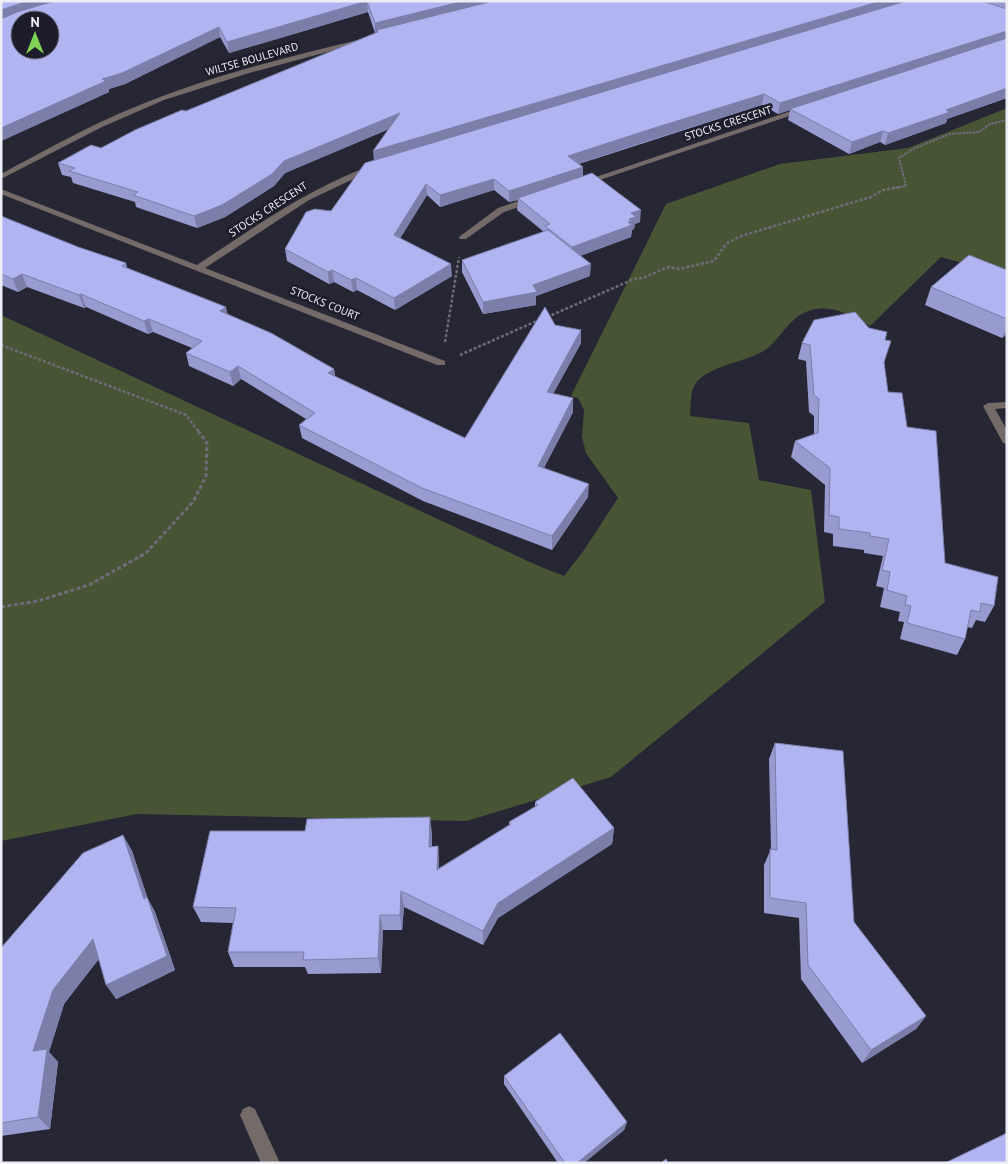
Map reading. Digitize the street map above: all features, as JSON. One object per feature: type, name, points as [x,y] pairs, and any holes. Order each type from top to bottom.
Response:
[{"type":"street","name":"WILTSE BOULEVARD","points":[[1,177],[114,118],[165,98],[235,74],[373,38]]},
{"type":"street","name":"STOCKS CRESCENT","points":[[576,185],[810,108]]},
{"type":"street","name":"STOCKS CRESCENT","points":[[200,267],[310,195],[355,173],[381,165]]},
{"type":"street","points":[[1,190],[200,267]]},
{"type":"street","points":[[463,237],[502,210],[539,197]]},
{"type":"street","name":"STOCKS COURT","points":[[200,267],[441,363]]},
{"type":"street","points":[[1007,405],[988,406],[1007,440]]},
{"type":"street","points":[[249,1115],[272,1163]]},
{"type":"path","points":[[441,363],[634,279],[643,278],[668,267],[678,269],[714,261],[726,244],[741,236],[837,208],[871,197],[874,193],[906,186],[899,158],[913,149],[950,134],[979,132],[990,124],[1007,120]]},
{"type":"path","points":[[441,363],[463,237]]},
{"type":"path","points":[[1,344],[186,415],[206,443],[206,476],[193,502],[146,553],[89,585],[38,602],[1,607]]},
{"type":"green space","points":[[1007,108],[1007,276],[941,257],[870,326],[851,316],[831,309],[824,308],[808,311],[789,324],[768,348],[760,353],[708,373],[694,386],[691,396],[690,416],[749,423],[759,480],[811,490],[825,602],[611,777],[467,821],[137,814],[1,841],[1,315],[534,564],[564,576],[584,550],[618,498],[586,453],[582,437],[584,410],[578,398],[571,396],[666,204],[780,164],[908,148]]},
{"type":"building","points":[[1,1],[28,1],[1,10]]},
{"type":"building","points":[[54,1],[367,1],[227,42],[219,27],[122,73],[102,79],[106,81],[1,128],[1,19],[10,15],[10,60],[60,60],[60,10],[24,10]]},
{"type":"building","points":[[367,1],[464,1],[375,23]]},
{"type":"building","points":[[493,1],[881,1],[373,151],[400,113],[284,161],[272,174],[222,205],[194,216],[133,195],[138,192],[69,171],[75,168],[58,163],[91,145],[101,148],[135,130],[378,32],[377,30]]},
{"type":"building","points":[[906,1],[982,1],[1007,9],[1007,31],[780,103],[764,94],[651,129],[568,156],[583,167],[509,191],[494,179],[440,195],[426,184],[394,235],[451,264],[394,298],[356,278],[351,280],[332,270],[328,272],[285,249],[306,212],[315,209],[331,211],[365,163]]},
{"type":"building","points":[[1007,38],[1007,88],[946,110],[950,112],[888,133],[883,131],[852,142],[790,109]]},
{"type":"building","points":[[592,173],[641,210],[631,213],[636,217],[629,219],[632,221],[628,222],[632,225],[572,247],[545,226],[550,224],[518,198]]},
{"type":"building","points":[[1,216],[78,247],[126,263],[122,266],[226,307],[220,311],[271,333],[334,369],[328,373],[465,438],[545,307],[555,325],[581,330],[547,392],[573,398],[538,466],[589,484],[552,536],[422,488],[299,425],[315,413],[238,366],[230,372],[186,353],[202,341],[149,319],[144,321],[81,294],[79,295],[22,274],[13,279],[1,274]]},
{"type":"building","points":[[548,230],[591,264],[533,285],[537,292],[483,302],[462,260]]},
{"type":"building","points":[[969,255],[1007,270],[1007,319],[931,287]]},
{"type":"building","points":[[855,312],[869,328],[887,332],[885,340],[891,341],[884,362],[888,392],[902,393],[907,427],[936,431],[945,563],[998,577],[994,606],[981,603],[980,612],[971,610],[965,639],[907,623],[911,606],[905,605],[907,596],[887,590],[890,572],[882,570],[889,539],[870,536],[870,533],[839,529],[839,517],[829,515],[830,468],[795,441],[818,433],[819,399],[814,395],[810,345],[802,343],[814,320]]},
{"type":"building","points":[[775,743],[843,751],[854,922],[926,1016],[871,1050],[808,965],[806,903],[770,898],[770,849],[777,850]]},
{"type":"building","points":[[573,778],[614,828],[498,903],[483,931],[401,891],[400,915],[380,915],[378,958],[303,960],[304,952],[228,952],[236,908],[193,907],[210,831],[305,831],[307,819],[430,817],[429,847],[438,846],[437,870],[511,824],[509,822],[538,805],[535,802]]},
{"type":"building","points":[[123,835],[144,899],[147,897],[167,956],[106,985],[93,939],[53,990],[33,1051],[47,1049],[38,1117],[1,1123],[1,948],[83,853]]},
{"type":"building","points":[[560,1033],[627,1122],[577,1163],[565,1163],[504,1076]]},
{"type":"building","points":[[1007,1133],[1007,1163],[945,1163]]}]
